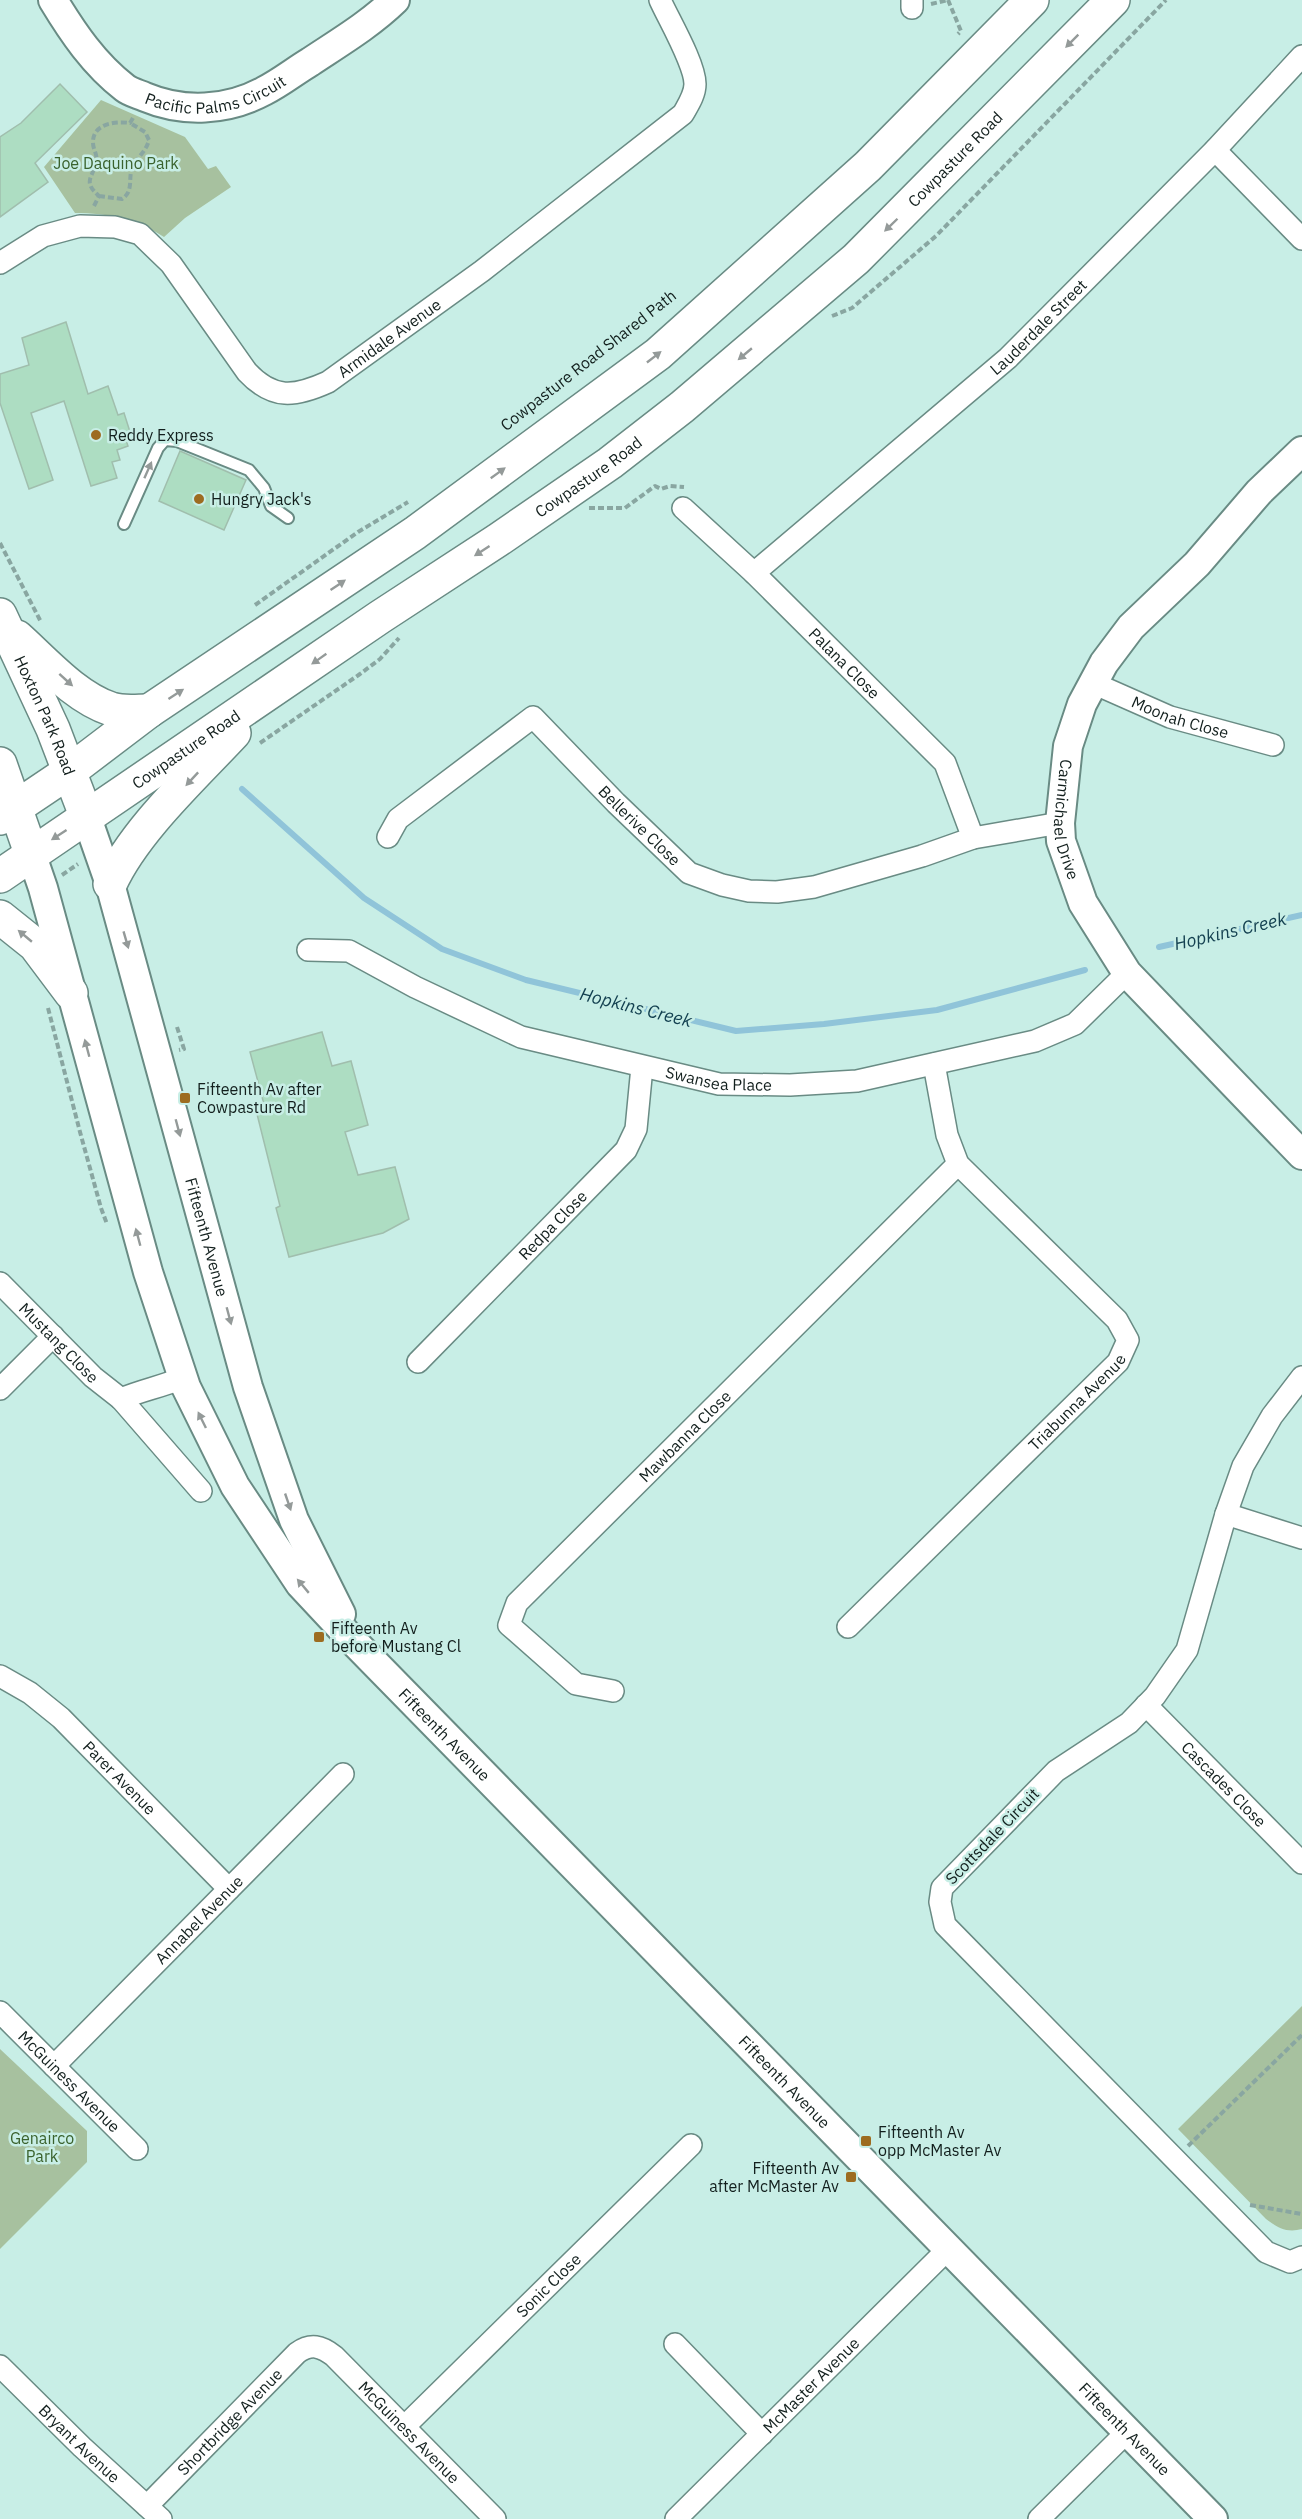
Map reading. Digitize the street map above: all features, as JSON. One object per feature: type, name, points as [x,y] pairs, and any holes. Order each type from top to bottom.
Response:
[{"type":"main road","name":"Pacific Palms Circuit","points":[[53,0],[70,28],[98,65],[127,90],[179,107],[208,108],[236,102],[264,92],[374,20],[395,0]]},
{"type":"main road","points":[[8,813],[70,771],[149,711],[416,533],[658,354],[868,166],[1032,0]]},
{"type":"main road","name":"Cowpasture Road","points":[[0,876],[610,463],[682,407],[856,259],[1113,0]]},
{"type":"main road","name":"Carmichael Drive","points":[[1302,451],[1259,492],[1197,564],[1131,627],[1110,654],[1082,704],[1068,746],[1059,823],[1061,841],[1083,903],[1127,973],[1302,1155]]},
{"type":"main road","points":[[3,622],[72,686],[95,702],[114,710],[149,711]]},
{"type":"main road","name":"Hoxton Park Road","points":[[3,622],[53,729],[87,818]]},
{"type":"main road","points":[[110,884],[120,861],[136,841],[275,690]]},
{"type":"main road","points":[[0,764],[8,813],[31,853]]},
{"type":"main road","name":"Fifteenth Avenue","points":[[87,818],[110,884],[248,1387],[294,1520],[357,1645]]},
{"type":"main road","name":"Fifteenth Avenue","points":[[31,853],[43,888],[148,1272],[182,1378],[235,1486],[300,1584],[947,2250],[1213,2519]]},
{"type":"main road","points":[[0,917],[35,945],[71,993]]},
{"type":"street","name":"Armidale Avenue","points":[[0,264],[43,236],[86,226],[115,227],[140,234],[171,264],[247,372],[262,387],[281,393],[306,392],[328,382],[482,271],[683,114],[692,98],[695,84],[691,67],[660,0]]},
{"type":"street","name":"Lauderdale Street","points":[[754,573],[1008,358],[1215,150],[1302,56]]},
{"type":"street","points":[[1215,150],[1302,239]]},
{"type":"street","name":"Palana Close","points":[[683,508],[754,573],[945,763],[973,838]]},
{"type":"street","name":"Moonah Close","points":[[1093,683],[1170,717],[1273,746]]},
{"type":"street","name":"Bellerive Close","points":[[388,837],[398,819],[533,717],[616,803],[682,866],[690,873],[722,885],[759,892],[814,887],[922,856],[973,838],[1059,823]]},
{"type":"street","name":"Swansea Place","points":[[308,950],[349,951],[415,987],[521,1037],[718,1084],[790,1085],[857,1081],[1035,1041],[1075,1024],[1127,973]]},
{"type":"street","name":"Triabunna Avenue","points":[[848,1627],[1118,1362],[1128,1340],[1117,1320],[958,1164],[947,1135],[934,1064]]},
{"type":"street","name":"Redpa Close","points":[[418,1362],[626,1150],[636,1129],[642,1067]]},
{"type":"street","name":"Mawbanna Close","points":[[613,1691],[576,1684],[509,1625],[517,1603],[958,1164]]},
{"type":"street","name":"Mustang Close","points":[[0,1283],[93,1377],[121,1399],[201,1491]]},
{"type":"street","points":[[0,1389],[52,1336]]},
{"type":"street","name":"Scottsdale Circuit","points":[[1302,1377],[1272,1416],[1243,1466],[1226,1514],[1187,1650],[1146,1705],[1129,1723],[1056,1771],[942,1888],[940,1902],[945,1926],[1266,2252],[1290,2262],[1302,2257]]},
{"type":"street","points":[[121,1399],[137,1392],[157,1389],[182,1378]]},
{"type":"street","points":[[1226,1514],[1302,1538]]},
{"type":"street","name":"Parer Avenue","points":[[0,1676],[30,1693],[61,1718],[229,1889]]},
{"type":"street","name":"Cascades Close","points":[[1146,1705],[1302,1863]]},
{"type":"street","name":"Annabel Avenue","points":[[54,2066],[343,1774]]},
{"type":"street","name":"McGuiness Avenue","points":[[0,2012],[137,2149]]},
{"type":"street","name":"Sonic Close","points":[[405,2426],[692,2145]]},
{"type":"street","name":"McMaster Avenue","points":[[676,2519],[947,2250]]},
{"type":"street","points":[[675,2344],[762,2434]]},
{"type":"street","name":"Shortbridge Avenue","points":[[154,2513],[297,2353],[306,2346],[319,2347]]},
{"type":"street","name":"McGuiness Avenue","points":[[319,2347],[334,2356],[495,2519]]},
{"type":"street","name":"Bryant Avenue","points":[[0,2366],[82,2447],[154,2513]]},
{"type":"street","points":[[1039,2519],[1127,2432]]},
{"type":"lane","points":[[124,524],[158,448],[165,440],[177,441],[249,470],[264,488],[271,506],[288,518]]},
{"type":"path","points":[[948,0],[961,31],[953,39]]},
{"type":"path","points":[[130,123],[143,96]]},
{"type":"path","points":[[117,121],[130,123],[145,132],[149,140],[147,149],[132,170],[129,191],[122,199],[99,195],[91,189],[89,180],[96,164],[97,153],[93,143],[96,133],[102,127],[117,121]]},
{"type":"path","points":[[86,226],[99,195]]},
{"type":"path","points":[[584,506],[592,509],[625,508],[655,486],[661,489],[680,485],[694,490],[694,494],[683,508]]},
{"type":"path","points":[[247,611],[341,543],[418,496]]},
{"type":"path","points":[[0,543],[45,628]]},
{"type":"path","points":[[1194,2155],[1186,2148],[1302,2035]]},
{"type":"path","points":[[1241,2202],[1302,2214]]},
{"type":"green space","name":"Joe Daquino Park","points":[[101,100],[185,137],[208,169],[216,166],[231,187],[185,218],[164,237],[122,218],[75,213],[44,167]]},
{"type":"green space","points":[[1302,2006],[1302,2229],[1287,2230],[1266,2219],[1178,2129]]},
{"type":"green space","name":"Genairco Park","points":[[0,2049],[87,2131],[87,2162],[0,2249]]},
{"type":"building","points":[[60,84],[87,112],[35,163],[48,182],[0,217],[0,137],[21,123]]},
{"type":"building","points":[[66,322],[88,394],[108,386],[118,415],[124,413],[131,435],[125,437],[128,446],[117,450],[120,460],[112,462],[117,478],[91,486],[64,401],[31,413],[53,480],[29,489],[0,403],[0,374],[29,365],[22,338]]},
{"type":"building","points":[[180,451],[246,480],[224,530],[159,501]]},
{"type":"building","points":[[322,1032],[332,1066],[351,1061],[368,1125],[345,1132],[358,1175],[395,1167],[409,1219],[383,1233],[289,1257],[276,1208],[280,1206],[256,1110],[265,1108],[250,1052]]},
{"type":"waterway","name":"Hopkins Creek","points":[[242,789],[364,898],[442,949],[526,980],[736,1031],[824,1024],[937,1010],[1085,970]]},
{"type":"waterway","name":"Hopkins Creek","points":[[1159,947],[1302,915]]},
{"type":"place","name":"Reddy Express","points":[[96,435]]},
{"type":"place","name":"Hungry Jack's","points":[[199,499]]},
{"type":"place","name":"Fifteenth Av after Cowpasture Rd","points":[[185,1098]]},
{"type":"place","name":"Fifteenth Av before Mustang Cl","points":[[319,1637]]},
{"type":"place","name":"Fifteenth Av opp McMaster Av","points":[[866,2141]]},
{"type":"place","name":"Fifteenth Av after McMaster Av","points":[[851,2177]]}]
